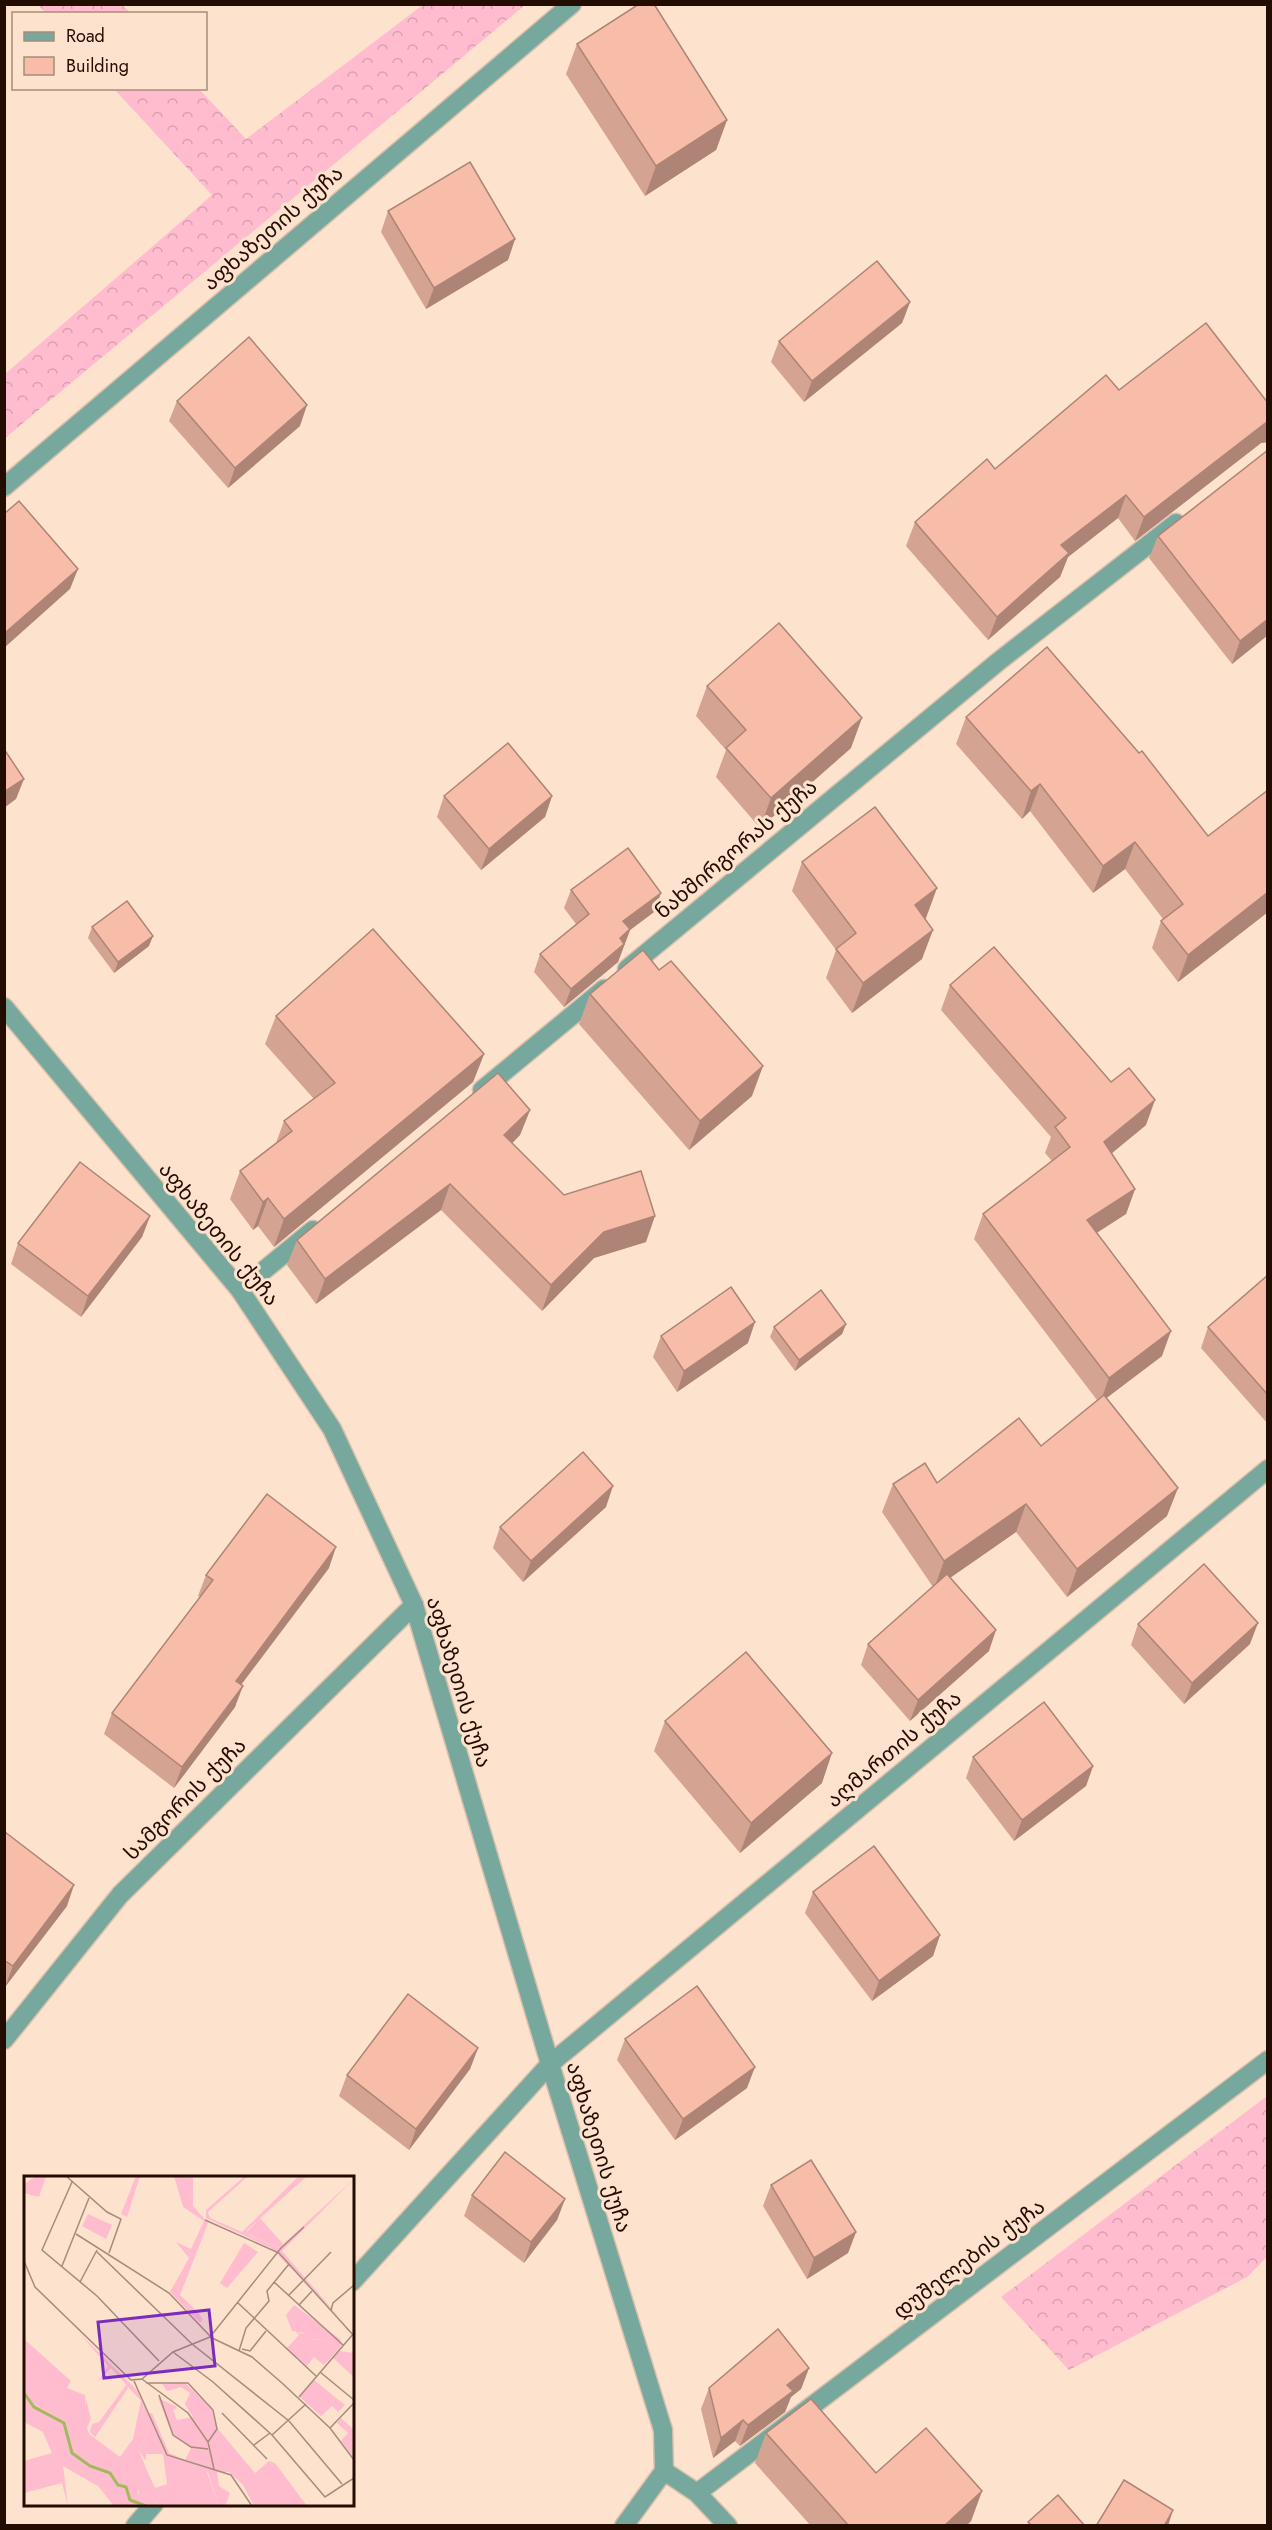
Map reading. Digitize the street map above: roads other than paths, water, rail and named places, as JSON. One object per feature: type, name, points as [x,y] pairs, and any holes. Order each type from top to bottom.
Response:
[{"type":"street","name":"აფხაზეთის ქუჩა","points":[[4,488],[572,4]]},
{"type":"street","name":"ნახშირგორას ქუჩა","points":[[469,1100],[999,661],[1194,509]]},
{"type":"street","name":"აფხაზეთის ქუჩა","points":[[4,1007],[240,1290],[332,1429],[414,1605],[550,2064],[663,2430],[664,2471]]},
{"type":"street","points":[[240,1290],[323,1222]]},
{"type":"street","name":"აღმართის ქუჩა","points":[[354,2280],[550,2064],[1268,1469]]},
{"type":"street","name":"სამგორის ქუჩა","points":[[4,2040],[120,1895],[414,1605]]},
{"type":"street","name":"დუშელების ქუჩა","points":[[697,2493],[1268,2060]]},
{"type":"street","points":[[624,2526],[664,2471],[697,2493],[728,2526]]},
{"type":"street","points":[[135,2526],[152,2506]]}]
